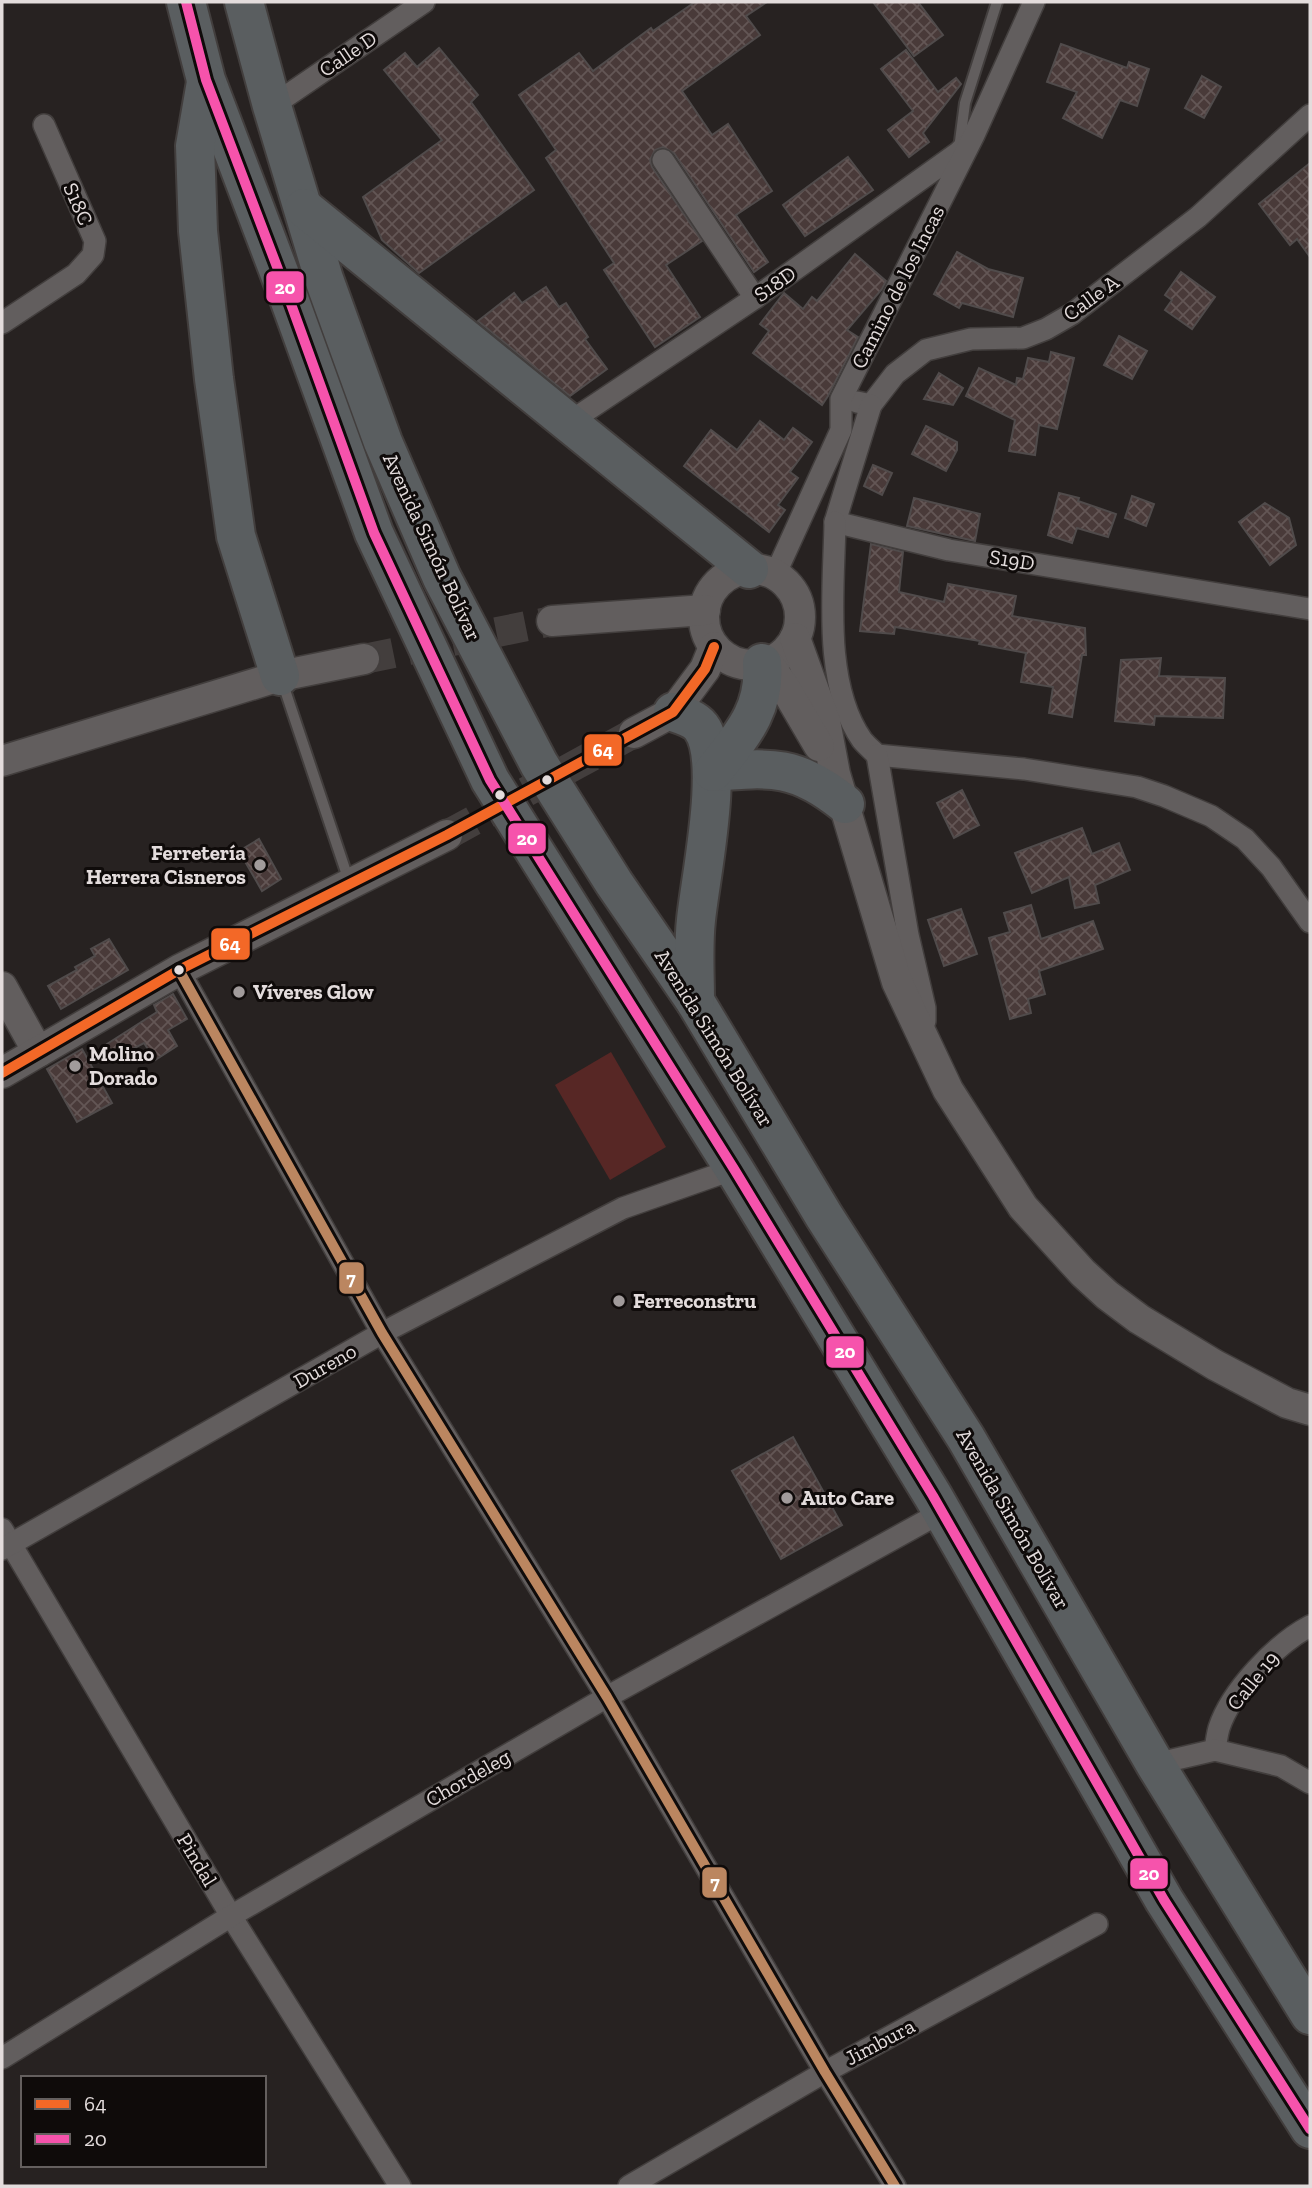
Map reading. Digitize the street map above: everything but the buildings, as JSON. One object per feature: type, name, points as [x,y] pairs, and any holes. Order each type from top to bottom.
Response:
[{"type":"highway","name":"Avenida Simón Bolívar","points":[[186,2],[206,79],[374,533],[490,780],[734,1169],[942,1512],[1164,1900],[1310,2129]]},
{"type":"highway","name":"Avenida Simón Bolívar","points":[[244,2],[272,106],[344,337],[383,442],[442,578],[539,764],[614,883],[695,1001],[824,1216],[966,1438],[1155,1764],[1310,2015]]},
{"type":"highway","points":[[206,79],[195,146],[198,231],[214,379],[236,536],[280,676]]},
{"type":"highway","points":[[304,208],[568,423],[762,572]]},
{"type":"highway","points":[[713,772],[755,715],[762,695],[765,663]]},
{"type":"highway","points":[[673,712],[689,718],[701,727],[708,745],[713,772],[695,923],[695,1001]]},
{"type":"highway","points":[[713,772],[778,770],[807,778],[825,788],[840,789]]},
{"type":"street","name":"Calle D","points":[[272,106],[424,2]]},
{"type":"street","name":"Camino de los Incas","points":[[762,572],[841,430],[841,399],[974,135],[1034,2]]},
{"type":"street","name":"Calle A","points":[[871,405],[895,374],[926,350],[971,339],[1023,338],[1072,314],[1198,217],[1310,114]]},
{"type":"street","name":"S18C","points":[[2,323],[76,274],[93,255],[95,241],[44,125]]},
{"type":"street","name":"S18D","points":[[568,423],[755,298],[959,152],[974,135]]},
{"type":"street","points":[[663,160],[755,298]]},
{"type":"street","points":[[841,399],[871,405],[835,522],[832,624],[834,658],[847,711],[862,740],[877,755],[908,935],[925,1008],[925,1021],[921,1032]]},
{"type":"street","name":"S19D","points":[[835,522],[949,550],[1276,601],[1310,609]]},
{"type":"street","points":[[739,570],[762,572],[787,584],[795,596],[799,624],[795,638],[786,650],[765,663],[748,665],[724,656],[714,647],[704,622],[705,610],[720,581],[739,570]]},
{"type":"street","points":[[552,621],[705,610]]},
{"type":"street","points":[[795,638],[825,721],[840,789],[897,982],[948,1090],[1023,1207],[1091,1280],[1139,1319],[1215,1365],[1287,1403],[1310,1410]]},
{"type":"street","points":[[634,733],[673,712],[705,669],[714,647]]},
{"type":"street","points":[[2,761],[280,676],[364,659]]},
{"type":"street","points":[[765,663],[785,688],[840,789]]},
{"type":"street","points":[[877,755],[1024,769],[1138,787],[1164,796],[1210,816],[1245,839],[1271,867],[1310,922]]},
{"type":"street","points":[[2,1073],[179,970],[447,835]]},
{"type":"street","points":[[179,970],[382,1333],[607,1698],[825,2072],[895,2186]]},
{"type":"street","points":[[2,987],[38,1052]]},
{"type":"street","name":"Dureno","points":[[5,1540],[382,1333],[623,1208],[734,1169]]},
{"type":"street","name":"Chordeleg","points":[[2,2058],[231,1916],[607,1698],[942,1512]]},
{"type":"street","name":"Pindal","points":[[5,1540],[231,1916],[400,2186]]},
{"type":"street","name":"Calle 19","points":[[1215,1750],[1219,1729],[1230,1704],[1260,1667],[1294,1634],[1310,1626]]},
{"type":"street","points":[[1155,1764],[1215,1750],[1281,1766],[1310,1783]]},
{"type":"street","name":"Jimbura","points":[[629,2186],[825,2072],[1097,1924]]},
{"type":"lane","points":[[959,152],[965,103],[997,2]]},
{"type":"lane","points":[[280,676],[350,884]]},
{"type":"shaded area","points":[[611,1052],[666,1147],[610,1180],[555,1085]]},
{"type":"tunnel","points":[[364,659],[552,621]]},
{"type":"tunnel","points":[[447,835],[634,733]]},
{"type":"transit line","name":"20","points":[[186,2],[206,80],[374,533],[490,780],[734,1169],[933,1496],[1164,1900],[1310,2129]]},
{"type":"transit line","name":"64","points":[[2,1073],[179,970],[447,835],[673,712],[705,669],[714,647]]},
{"type":"transit line","name":"7","points":[[179,970],[382,1333],[607,1697],[825,2072],[895,2186]]},
{"type":"place","name":"Ferretería Herrera Cisneros","points":[[260,865]]},
{"type":"place","name":"Víveres Glow","points":[[239,992]]},
{"type":"place","name":"Molino Dorado","points":[[75,1066]]},
{"type":"place","name":"Ferreconstru","points":[[619,1301]]},
{"type":"place","name":"Auto Care","points":[[787,1498]]}]
